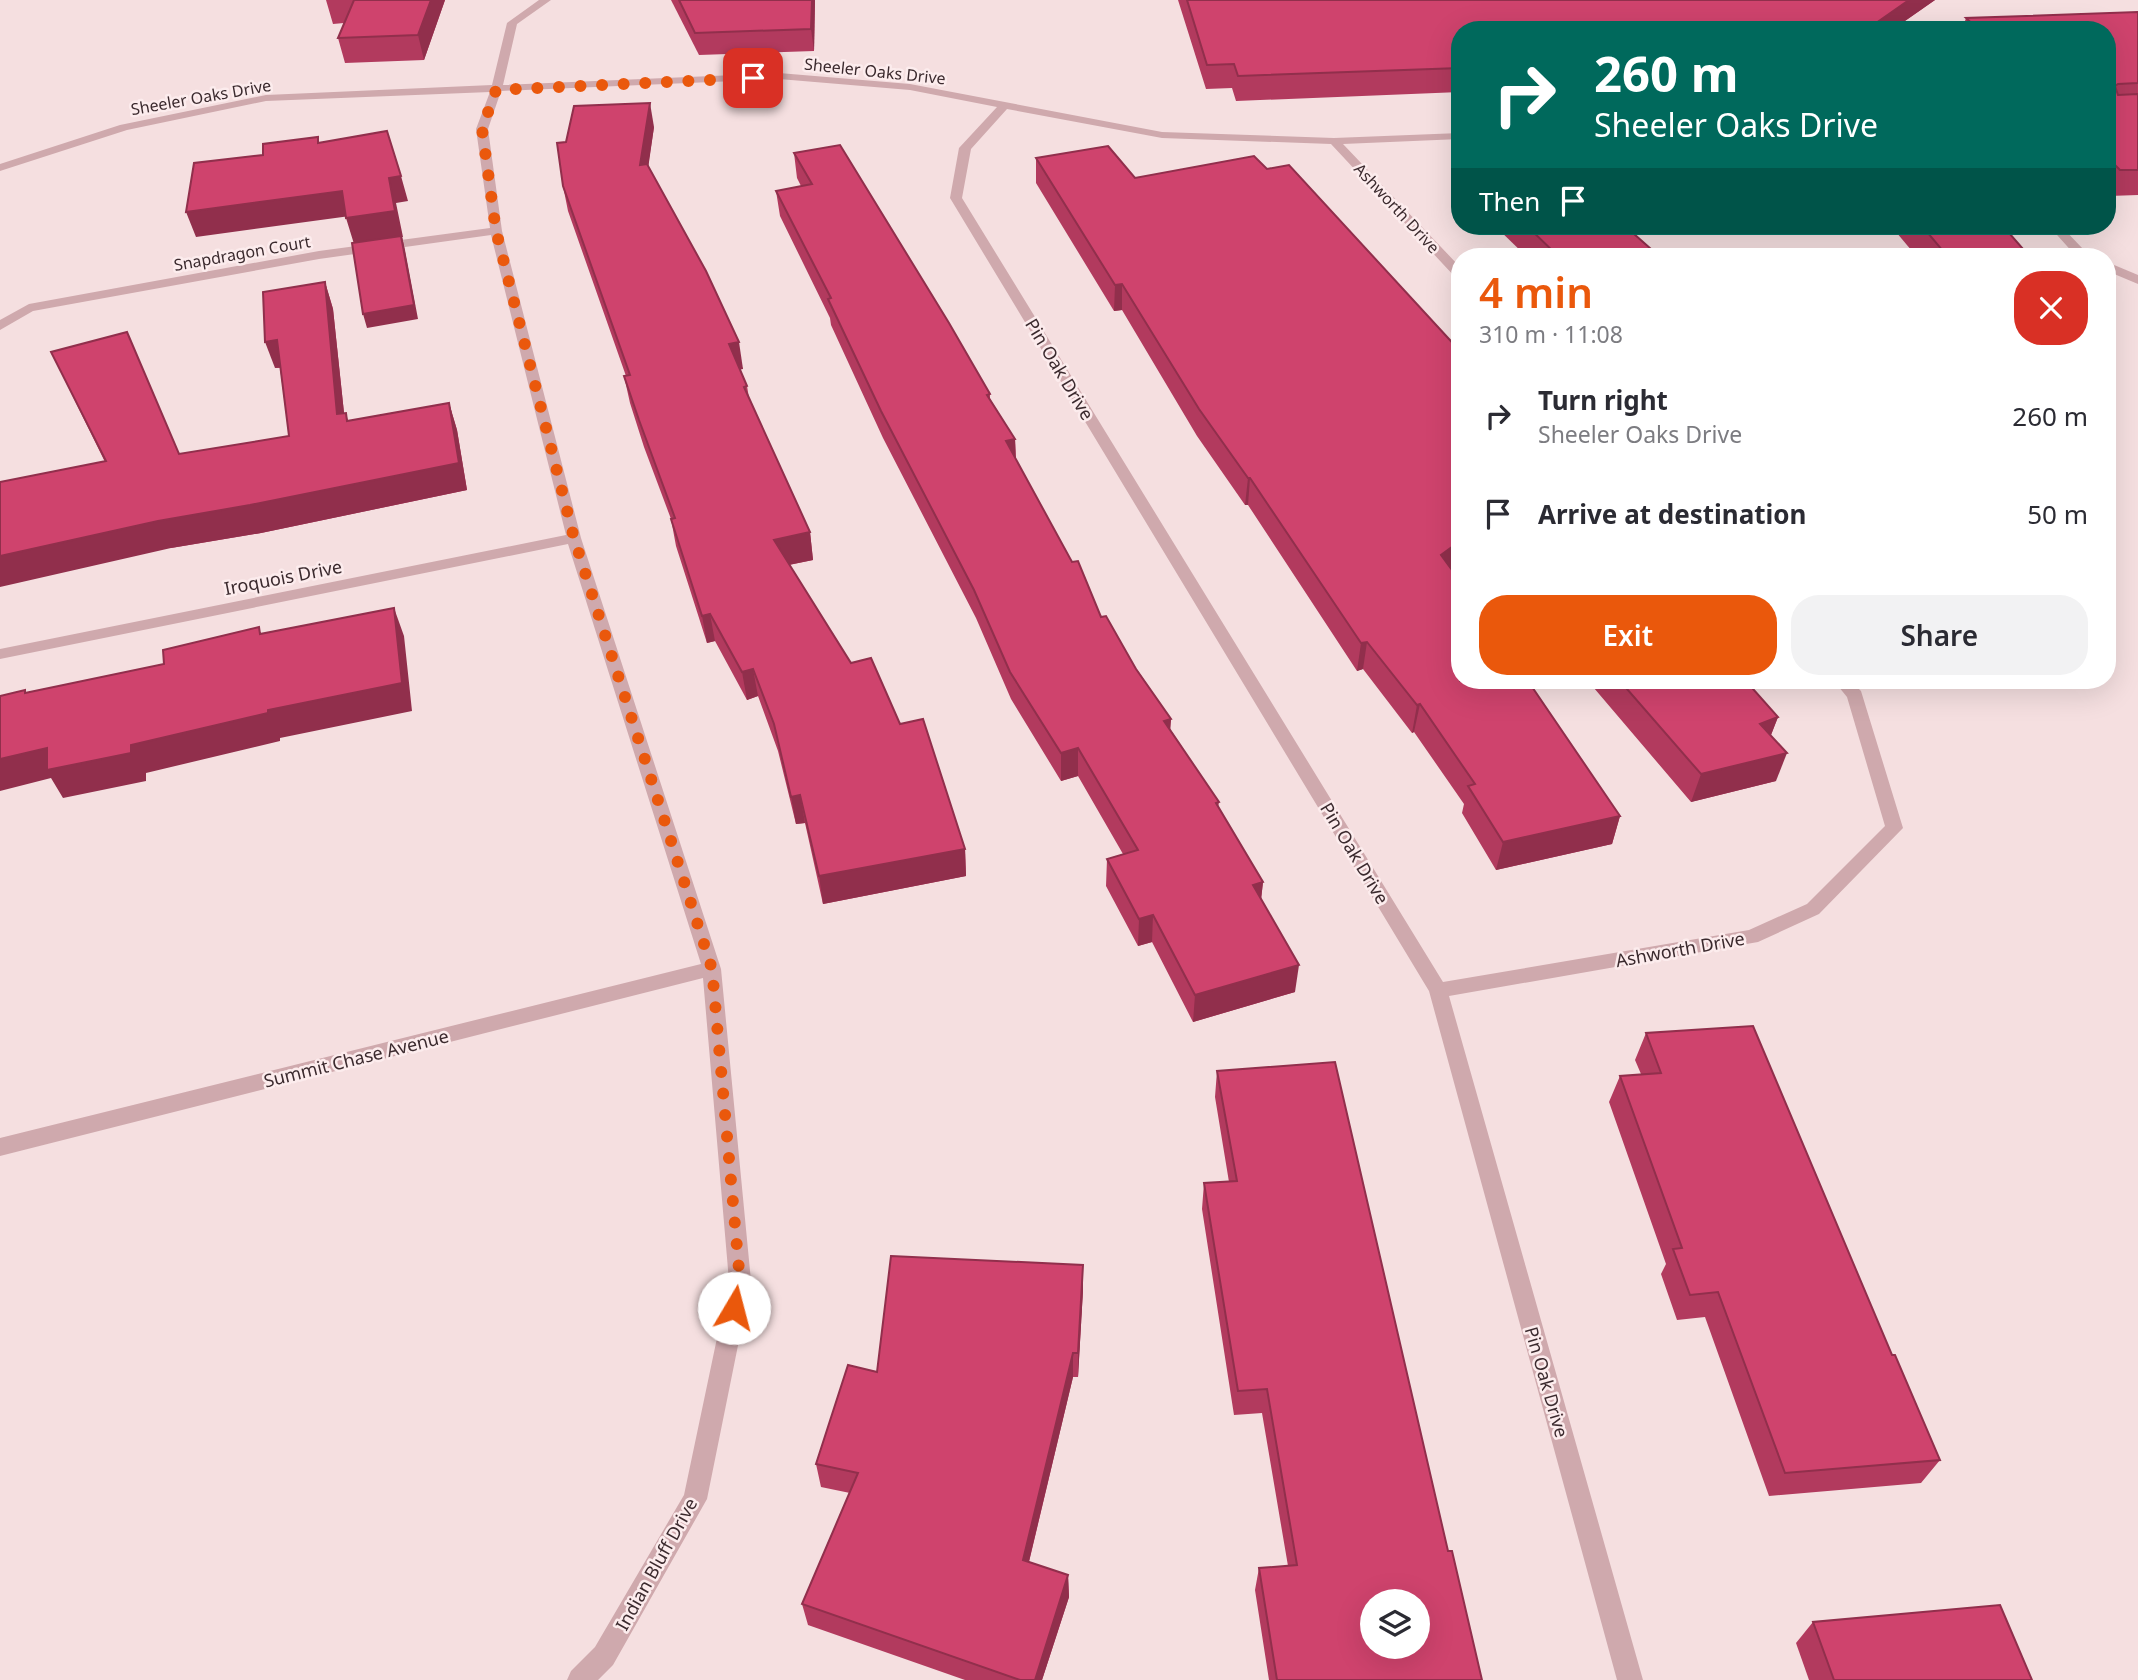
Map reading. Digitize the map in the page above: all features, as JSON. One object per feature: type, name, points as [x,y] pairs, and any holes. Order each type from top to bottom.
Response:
[{"type":"street","name":"Indian Bluff Drive","points":[[546,0],[512,23],[496,90],[482,129],[496,231],[574,538],[712,969],[740,1281],[695,1499],[604,1656],[580,1680]]},
{"type":"street","name":"Sheeler Oaks Drive","points":[[0,168],[124,127],[266,99],[779,76],[910,87],[1162,135],[1334,141],[1451,136]]},
{"type":"street","name":"Pin Oak Drive","points":[[1005,105],[965,148],[956,198],[1438,989],[1630,1680]]},
{"type":"street","name":"Ashworth Drive","points":[[1334,141],[1451,265]]},
{"type":"street","name":"Snapdragon Court","points":[[0,326],[29,308],[319,255],[496,231]]},
{"type":"street","points":[[2116,270],[2138,280]]},
{"type":"street","name":"Iroquois Drive","points":[[0,653],[574,538]]},
{"type":"street","name":"Ashworth Drive","points":[[1438,989],[1752,937],[1813,909],[1894,828],[1855,695],[1849,689]]},
{"type":"street","name":"Summit Chase Avenue","points":[[0,1147],[712,969]]},
{"type":"building","points":[[354,0],[431,0],[418,35],[338,38]]},
{"type":"building","points":[[679,0],[812,0],[811,29],[695,33]]},
{"type":"building","points":[[1187,0],[1909,0],[1879,21],[1451,21],[1451,68],[1238,76],[1234,64],[1207,65]]},
{"type":"building","points":[[2138,12],[2138,83],[2116,85],[2116,21],[1969,21],[1966,18]]},
{"type":"building","points":[[2116,89],[2118,95],[2138,94],[2138,170],[2120,170],[2116,166]]},
{"type":"building","points":[[650,103],[640,165],[647,164],[706,271],[739,342],[729,344],[747,386],[744,387],[810,532],[774,540],[851,663],[871,658],[900,724],[923,719],[965,849],[819,876],[800,795],[791,797],[774,724],[753,669],[742,672],[710,614],[702,616],[671,519],[675,518],[624,376],[630,375],[563,186],[557,143],[566,142],[574,106]]},
{"type":"building","points":[[387,131],[401,176],[389,178],[395,211],[346,218],[342,191],[186,212],[194,163],[263,155],[263,144],[318,137],[318,143]]},
{"type":"building","points":[[840,145],[949,323],[990,394],[987,395],[1015,439],[1006,441],[1072,562],[1078,561],[1101,617],[1106,616],[1136,669],[1171,719],[1164,721],[1219,802],[1216,803],[1263,882],[1253,885],[1299,965],[1195,995],[1153,915],[1139,919],[1107,859],[1138,850],[1078,748],[1061,753],[1010,672],[974,590],[881,411],[828,299],[831,298],[776,191],[812,184],[794,153]]},
{"type":"building","points":[[1108,146],[1135,178],[1254,156],[1267,169],[1289,165],[1451,341],[1451,548],[1441,555],[1451,569],[1451,689],[1533,689],[1620,816],[1503,842],[1468,786],[1475,784],[1420,704],[1417,705],[1367,642],[1361,643],[1250,478],[1199,409],[1122,284],[1115,285],[1036,158]]},
{"type":"building","points":[[1536,235],[1635,235],[1650,248],[1550,248]]},
{"type":"building","points":[[1930,235],[2011,235],[2022,248],[1940,248]]},
{"type":"building","points":[[401,236],[414,305],[363,314],[352,243]]},
{"type":"building","points":[[325,282],[337,414],[346,413],[347,421],[449,403],[459,463],[158,521],[0,556],[0,482],[106,461],[51,352],[127,332],[179,454],[289,436],[277,340],[265,342],[263,292]]},
{"type":"building","points":[[394,608],[402,683],[268,710],[268,713],[131,745],[131,753],[47,770],[47,748],[0,759],[0,696],[164,664],[163,650],[259,627],[260,634]]},
{"type":"building","points":[[1627,689],[1753,689],[1778,717],[1760,724],[1787,753],[1701,774]]},
{"type":"building","points":[[1753,1026],[1892,1355],[1895,1355],[1940,1460],[1785,1473],[1718,1292],[1690,1295],[1673,1249],[1682,1248],[1620,1076],[1661,1073],[1646,1033]]},
{"type":"building","points":[[1335,1062],[1448,1551],[1452,1551],[1482,1680],[1277,1680],[1259,1568],[1297,1565],[1267,1389],[1238,1391],[1204,1183],[1237,1181],[1217,1071]]},
{"type":"building","points":[[891,1256],[1083,1265],[1078,1353],[1073,1353],[1023,1560],[1068,1575],[1035,1680],[1020,1680],[802,1604],[858,1473],[816,1464],[848,1365],[877,1372]]},
{"type":"building","points":[[2000,1605],[2032,1680],[1834,1680],[1813,1622]]},
{"type":"route","points":[[734,1308],[740,1281],[712,969],[574,538],[496,231],[482,129],[496,90],[753,78]]}]
